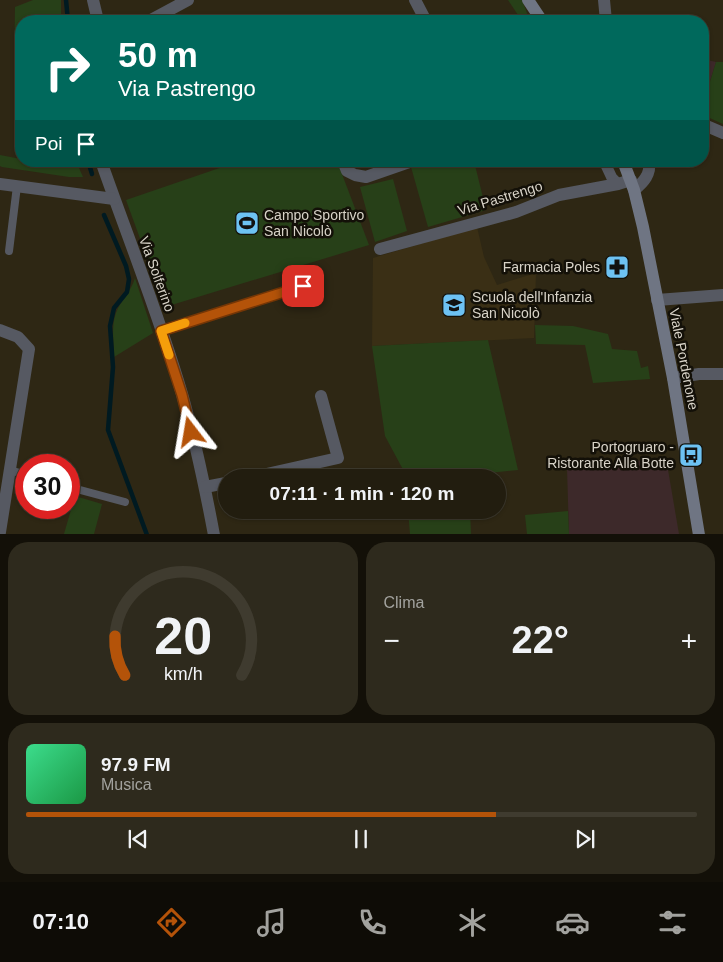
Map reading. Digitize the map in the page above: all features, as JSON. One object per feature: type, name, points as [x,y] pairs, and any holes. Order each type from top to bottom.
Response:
[{"type":"main road","points":[[528,0],[538,15]]},
{"type":"main road","name":"Viale Pordenone","points":[[625,167],[643,227],[673,378],[699,534]]},
{"type":"street","points":[[93,0],[97,15]]},
{"type":"street","points":[[160,15],[188,0]]},
{"type":"street","points":[[415,0],[423,15]]},
{"type":"street","points":[[604,0],[605,15]]},
{"type":"street","points":[[709,127],[723,133]]},
{"type":"street","name":"Via Solferino","points":[[103,167],[182,395],[205,487],[214,534]]},
{"type":"street","points":[[345,167],[347,171],[355,175],[366,177],[395,167]]},
{"type":"street","points":[[607,167],[612,178],[618,184]]},
{"type":"street","points":[[632,185],[646,178],[649,173],[649,167]]},
{"type":"street","points":[[0,184],[114,199]]},
{"type":"street","name":"Via Pastrengo","points":[[380,248],[516,212],[559,196],[618,184],[632,185]]},
{"type":"street","points":[[657,300],[723,295]]},
{"type":"street","points":[[0,330],[18,337],[28,349],[0,532]]},
{"type":"street","points":[[673,378],[699,374],[723,374]]},
{"type":"street","points":[[289,469],[338,458],[321,396]]},
{"type":"street","points":[[205,487],[218,484]]},
{"type":"lane","points":[[9,251],[17,186]]},
{"type":"lane","points":[[161,331],[303,286]]},
{"type":"lane","points":[[10,470],[15,472]]},
{"type":"lane","points":[[80,490],[125,502]]},
{"type":"shaded area","points":[[709,60],[716,62],[709,85]]},
{"type":"shaded area","name":"Scuola dell'Infanzia San Nicolò","points":[[477,227],[484,257],[497,285],[536,273],[534,338],[372,346],[373,258]]},
{"type":"shaded area","points":[[666,458],[679,534],[569,534],[567,468]]},
{"type":"green space","points":[[33,0],[61,0],[61,15],[15,15],[14,77],[15,7]]},
{"type":"green space","points":[[508,0],[522,0],[528,15],[518,15]]},
{"type":"green space","points":[[716,62],[723,62],[723,124],[709,118],[709,85]]},
{"type":"green space","points":[[0,155],[15,158],[15,167],[73,167],[79,168],[83,177],[69,177],[0,166]]},
{"type":"green space","name":"Campo Sportivo San Nicolò","points":[[222,167],[339,167],[369,245],[165,307],[126,200]]},
{"type":"green space","points":[[411,167],[475,167],[486,210],[428,227]]},
{"type":"green space","points":[[393,179],[407,231],[375,242],[360,187]]},
{"type":"green space","points":[[135,278],[153,333],[114,357],[114,318]]},
{"type":"green space","points":[[535,325],[573,326],[608,334],[612,349],[637,351],[641,368],[648,366],[650,379],[593,383],[585,345],[536,344]]},
{"type":"green space","points":[[488,340],[518,470],[403,469],[385,436],[372,346]]},
{"type":"green space","points":[[80,497],[102,504],[94,534],[64,534],[68,519],[80,519]]},
{"type":"green space","points":[[568,511],[569,534],[527,534],[525,515]]},
{"type":"green space","points":[[409,519],[470,519],[471,534],[410,534]]},
{"type":"waterway","points":[[66,0],[67,15]]},
{"type":"waterway","points":[[90,167],[92,174]]},
{"type":"waterway","points":[[104,215],[126,266],[129,279],[127,292],[114,308],[110,326],[113,367],[108,430],[147,534]]},
{"type":"slow traffic","points":[[169,355],[161,331],[185,323]]},
{"type":"place","name":"Campo Sportivo San Nicolò","points":[[247,223]]},
{"type":"place","name":"Farmacia Poles","points":[[617,267]]},
{"type":"place","name":"Scuola dell'Infanzia San Nicolò","points":[[454,305]]},
{"type":"place","name":"Portogruaro - Ristorante Alla Botte","points":[[691,455]]},
{"type":"route","points":[[191,432],[182,395],[161,331],[303,286]]}]
